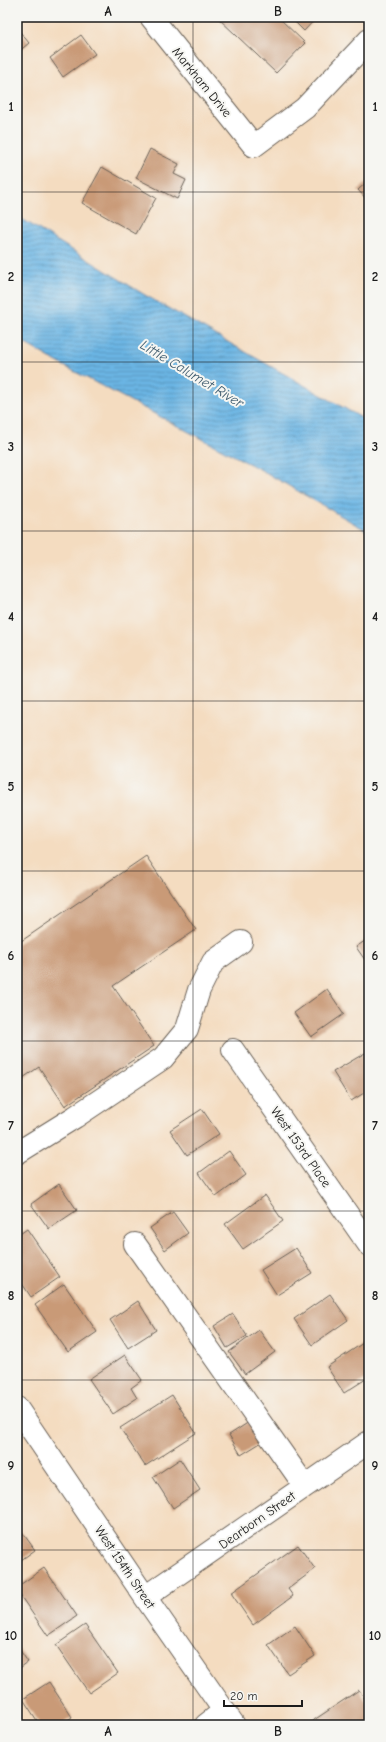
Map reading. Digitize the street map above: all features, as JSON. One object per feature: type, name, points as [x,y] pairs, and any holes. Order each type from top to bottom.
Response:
[{"type":"street","name":"Markham Drive","points":[[151,17],[254,146],[305,108],[369,40]]},
{"type":"street","points":[[17,1153],[75,1118],[163,1058],[187,1029],[199,990],[213,962],[241,942]]},
{"type":"street","name":"West 153rd Place","points":[[233,1050],[369,1245]]},
{"type":"street","points":[[135,1244],[305,1486]]},
{"type":"street","name":"West 154th Street","points":[[17,1409],[229,1718]]},
{"type":"street","name":"Dearborn Street","points":[[145,1597],[369,1442]]},
{"type":"street","points":[[206,1725],[229,1718]]},
{"type":"water","name":"Little Calumet River","points":[[17,216],[145,295],[369,422],[369,532],[263,471],[64,366],[17,339]]},
{"type":"building","points":[[217,17],[278,17],[305,43],[276,73]]},
{"type":"building","points":[[290,17],[317,17],[304,31]]},
{"type":"building","points":[[17,28],[29,43],[17,53]]},
{"type":"building","points":[[81,35],[95,54],[63,77],[50,58]]},
{"type":"building","points":[[150,149],[179,164],[174,174],[186,180],[177,199],[136,178]]},
{"type":"building","points":[[102,167],[156,198],[136,234],[82,203]]},
{"type":"building","points":[[369,180],[369,202],[358,190]]},
{"type":"building","points":[[146,856],[196,930],[113,986],[154,1046],[65,1106],[39,1067],[17,1082],[17,944]]},
{"type":"building","points":[[369,938],[369,957],[365,960],[356,947]]},
{"type":"building","points":[[327,989],[344,1014],[311,1037],[294,1013]]},
{"type":"building","points":[[365,1053],[369,1059],[369,1090],[351,1101],[333,1072]]},
{"type":"building","points":[[202,1109],[219,1134],[187,1155],[170,1130]]},
{"type":"building","points":[[229,1151],[246,1175],[216,1197],[199,1173]]},
{"type":"building","points":[[59,1184],[77,1210],[49,1229],[31,1204]]},
{"type":"building","points":[[265,1195],[283,1221],[243,1249],[225,1224]]},
{"type":"building","points":[[173,1212],[188,1233],[165,1250],[150,1228]]},
{"type":"building","points":[[27,1229],[60,1277],[31,1297],[17,1276],[17,1236]]},
{"type":"building","points":[[296,1248],[312,1273],[277,1295],[261,1270]]},
{"type":"building","points":[[64,1284],[97,1332],[68,1352],[35,1305]]},
{"type":"building","points":[[330,1294],[348,1320],[312,1345],[294,1319]]},
{"type":"building","points":[[138,1301],[156,1330],[128,1348],[110,1320]]},
{"type":"building","points":[[233,1314],[247,1336],[227,1348],[214,1326]]},
{"type":"building","points":[[259,1330],[275,1352],[245,1374],[229,1352]]},
{"type":"building","points":[[363,1343],[369,1352],[369,1377],[344,1393],[327,1367]]},
{"type":"building","points":[[125,1355],[142,1380],[131,1388],[137,1398],[113,1414],[89,1379]]},
{"type":"building","points":[[172,1395],[196,1433],[145,1466],[120,1428]]},
{"type":"building","points":[[249,1422],[262,1442],[241,1455],[229,1435]]},
{"type":"building","points":[[180,1459],[200,1490],[173,1508],[153,1477]]},
{"type":"building","points":[[17,1525],[35,1550],[17,1563]]},
{"type":"building","points":[[298,1545],[315,1569],[288,1589],[293,1596],[253,1625],[231,1593]]},
{"type":"building","points":[[44,1568],[77,1616],[48,1636],[17,1591],[17,1587]]},
{"type":"building","points":[[85,1625],[118,1673],[89,1693],[56,1645]]},
{"type":"building","points":[[295,1626],[315,1656],[288,1674],[268,1645]]},
{"type":"building","points":[[17,1646],[28,1662],[17,1670]]},
{"type":"building","points":[[49,1682],[72,1717],[61,1725],[40,1725],[23,1699]]},
{"type":"building","points":[[359,1690],[369,1705],[369,1725],[308,1725],[308,1724]]}]
